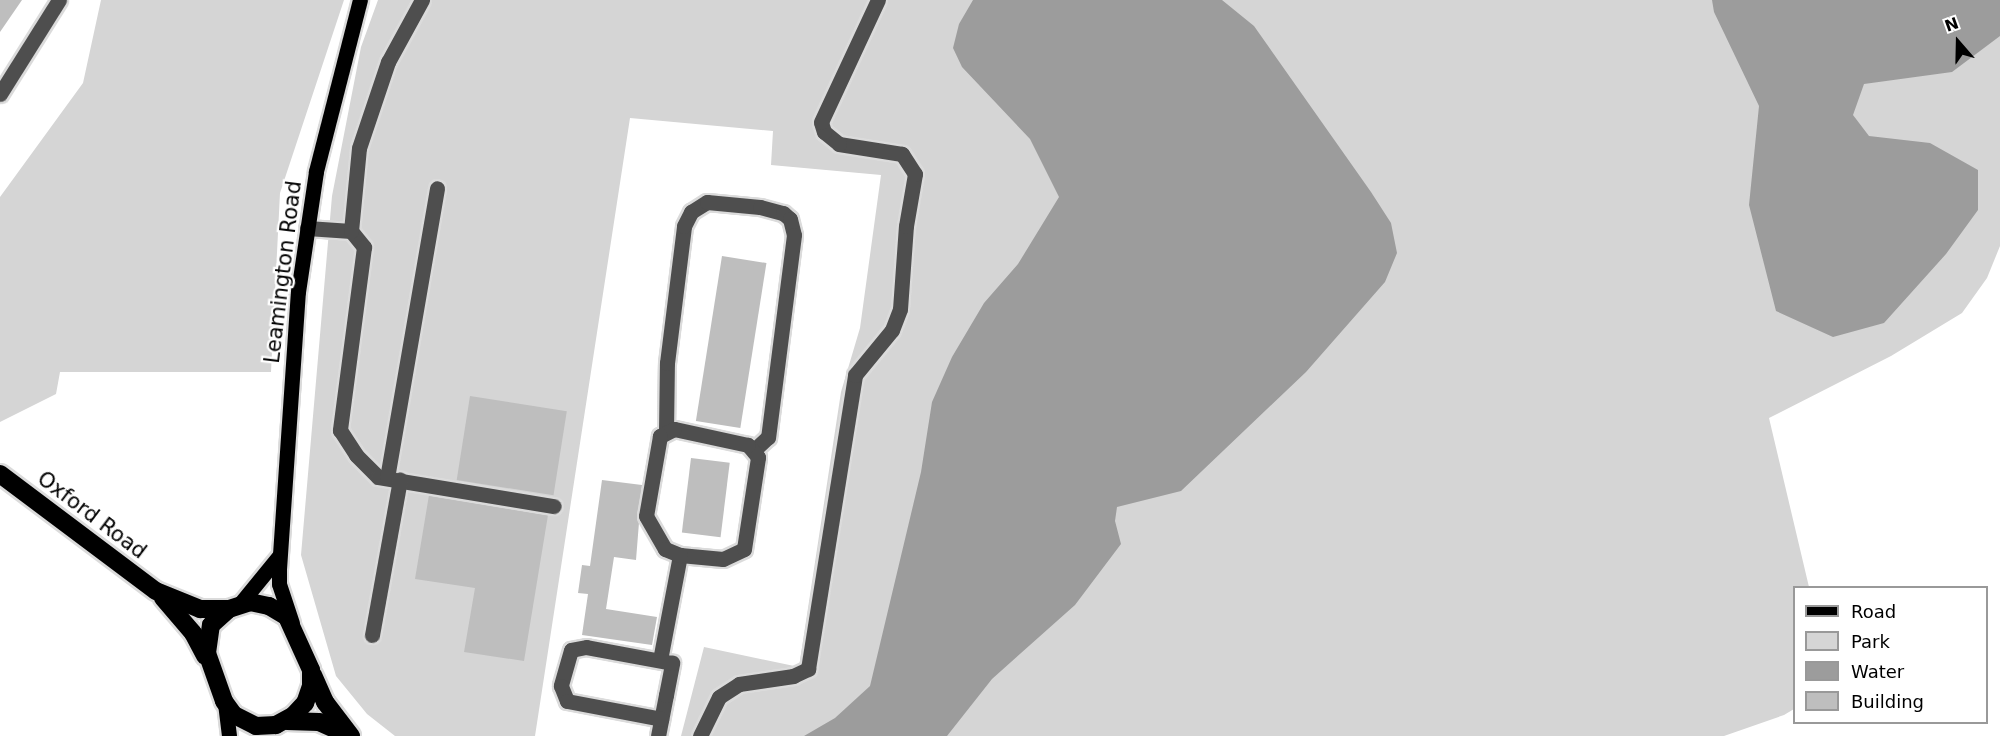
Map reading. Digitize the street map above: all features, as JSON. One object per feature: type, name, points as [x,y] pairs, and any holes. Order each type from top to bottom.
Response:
[{"type":"highway","name":"Oxford Road","points":[[0,474],[156,591],[193,633],[209,666]]},
{"type":"highway","name":"Oxford Road","points":[[156,591],[201,609],[234,607]]},
{"type":"highway","points":[[269,606],[294,627],[325,702],[351,736],[319,722],[248,724],[234,716],[224,701],[209,666],[207,636],[211,625],[234,607],[269,606]]},
{"type":"highway","points":[[281,723],[309,695],[311,670]]},
{"type":"main road","name":"Leamington Road","points":[[294,627],[279,584],[297,292],[318,160],[360,0]]},
{"type":"main road","points":[[234,607],[280,555]]},
{"type":"main road","points":[[224,701],[229,736]]},
{"type":"main road","points":[[260,736],[281,723]]},
{"type":"lane","points":[[0,94],[58,0]]},
{"type":"lane","points":[[422,0],[387,63],[363,138],[351,231],[364,247],[340,430],[356,455],[378,477],[554,506]]},
{"type":"lane","points":[[700,736],[719,697],[739,684],[793,676],[808,669],[855,375],[892,330],[900,309],[906,226],[915,174],[902,154],[839,144],[824,132],[821,122],[878,0]]},
{"type":"lane","points":[[372,635],[437,188]]},
{"type":"lane","points":[[666,431],[667,363],[684,226],[691,212],[707,202],[760,207],[783,213],[790,219],[794,235],[768,437],[754,450]]},
{"type":"lane","points":[[307,228],[351,231]]},
{"type":"lane","points":[[666,431],[695,433],[754,450],[758,457],[744,549],[723,559],[680,555],[665,549],[646,516],[660,436],[666,431]]},
{"type":"lane","points":[[658,736],[680,555]]},
{"type":"lane","points":[[661,719],[567,701],[561,692],[568,656],[574,647],[666,662]]},
{"type":"green space","points":[[101,0],[344,0],[280,193],[271,372],[60,372],[56,394],[0,422],[0,197],[83,83]]},
{"type":"green space","points":[[378,0],[2000,0],[2000,246],[1987,278],[1962,313],[1891,356],[1769,418],[1809,586],[1793,586],[1793,710],[1784,715],[1724,736],[681,736],[704,647],[799,667],[841,392],[860,328],[881,175],[771,165],[773,131],[630,118],[535,736],[395,736],[367,714],[336,676],[301,555],[332,196],[361,47]]},
{"type":"water","points":[[973,0],[1222,0],[1254,26],[1371,192],[1391,223],[1397,253],[1385,282],[1306,372],[1181,491],[1117,507],[1115,521],[1121,544],[1075,605],[992,679],[947,736],[804,736],[835,718],[870,686],[921,472],[932,402],[952,357],[984,303],[1018,264],[1059,197],[1030,139],[962,67],[953,48],[959,24]]},
{"type":"water","points":[[1712,0],[2000,0],[2000,36],[1952,72],[1864,84],[1853,115],[1869,136],[1930,143],[1978,170],[1978,210],[1946,254],[1884,323],[1833,337],[1776,311],[1749,205],[1759,106],[1714,12]]},
{"type":"building","points":[[0,0],[22,0],[0,32]]},
{"type":"building","points":[[722,256],[766,263],[740,428],[696,421]]},
{"type":"building","points":[[470,396],[567,411],[553,495],[457,480]]},
{"type":"building","points":[[691,458],[730,463],[721,537],[682,532]]},
{"type":"building","points":[[602,480],[642,485],[636,560],[614,557],[606,609],[657,617],[652,645],[582,635],[588,594],[578,593],[582,565],[590,566]]},
{"type":"building","points":[[429,495],[548,515],[524,661],[464,652],[475,588],[415,579]]}]
